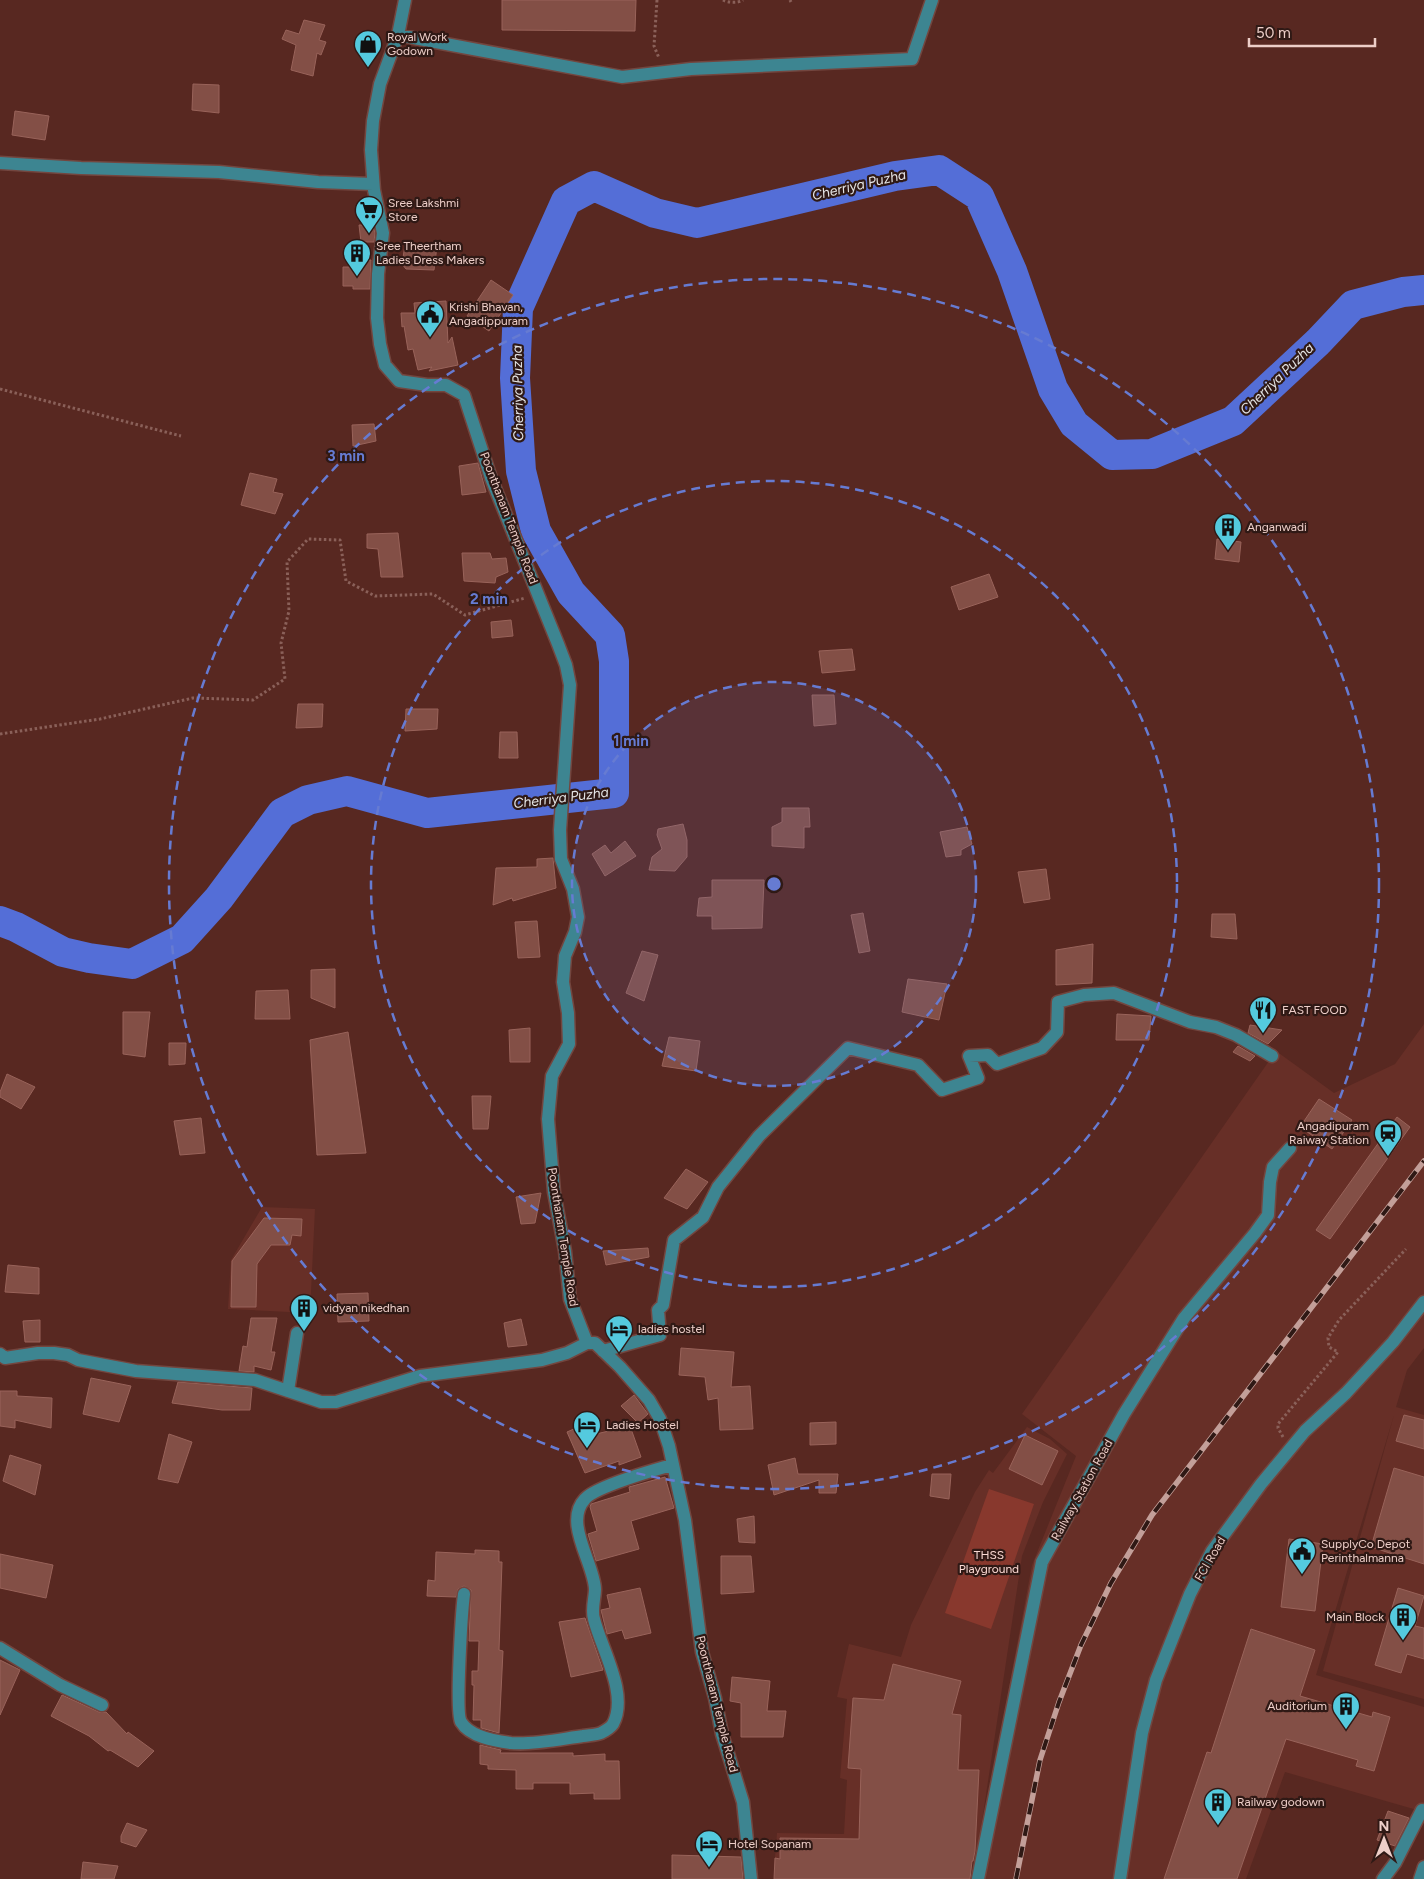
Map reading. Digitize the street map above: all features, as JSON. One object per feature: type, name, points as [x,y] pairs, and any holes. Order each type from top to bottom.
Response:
[{"type":"street","name":"Poonthanam Temple Road","points":[[405,0],[398,35],[380,84],[373,121],[371,150],[373,184],[383,233],[378,274],[377,318],[384,365],[399,382],[427,385],[446,384],[464,395],[491,478],[566,666],[570,685],[566,715],[560,830],[561,859],[573,889],[578,917],[575,932],[565,956],[563,982],[568,1013],[569,1044],[552,1076],[548,1119],[554,1192],[565,1252],[570,1299],[587,1344],[595,1344],[620,1367],[649,1400],[660,1419],[685,1520],[702,1652],[715,1698],[722,1734],[743,1802],[750,1879]]},
{"type":"street","points":[[398,35],[622,78],[691,68],[912,59],[932,0]]},
{"type":"street","points":[[0,164],[219,172],[318,182],[373,184]]},
{"type":"street","points":[[603,1351],[660,1334],[658,1310],[663,1305],[674,1240],[702,1217],[718,1187],[759,1136],[848,1048],[918,1065],[942,1090],[978,1078],[969,1056],[988,1055],[997,1064],[1042,1048],[1057,1032],[1058,1002],[1084,995],[1114,993],[1190,1022],[1230,1033],[1272,1056]]},
{"type":"street","name":"Railway Station Road","points":[[978,1879],[1042,1562],[1124,1414],[1184,1318],[1268,1215],[1273,1167],[1290,1148]]},
{"type":"street","name":"FCI Road","points":[[1120,1879],[1142,1733],[1156,1680],[1190,1594],[1212,1550],[1261,1484],[1305,1431],[1346,1393],[1393,1342],[1424,1302]]},
{"type":"street","points":[[288,1391],[297,1333]]},
{"type":"street","points":[[2,1360],[38,1353],[54,1354],[136,1371],[255,1380],[321,1402],[336,1402],[420,1376],[542,1360],[567,1353],[587,1344]]},
{"type":"street","points":[[464,1594],[459,1720],[464,1726],[471,1732],[487,1738],[513,1743],[560,1740],[602,1733],[612,1726],[618,1700],[609,1660],[593,1616],[595,1588],[589,1563],[579,1538],[579,1507],[585,1498],[599,1490],[672,1465]]},
{"type":"street","points":[[0,1648],[60,1684],[102,1705]]},
{"type":"street","points":[[1383,1879],[1395,1863],[1422,1810]]},
{"type":"street","points":[[1420,1879],[1424,1867]]},
{"type":"path","points":[[723,0],[725,2],[741,2],[743,0]]},
{"type":"path","points":[[0,388],[181,436]]},
{"type":"path","points":[[0,734],[100,719],[193,698],[254,700],[285,679],[281,643],[289,611],[286,562],[308,539],[340,540],[346,581],[375,596],[433,594],[465,615],[538,594]]},
{"type":"path","points":[[1292,1447],[1278,1428],[1278,1424],[1338,1352],[1329,1346],[1328,1338],[1339,1320],[1406,1249]]},
{"type":"shaded area","points":[[1424,1024],[1424,1348],[1407,1370],[1396,1407],[1424,1415],[1424,1699],[1323,1671],[1394,1415],[1316,1675],[1424,1707],[1424,1812],[1285,1772],[1246,1879],[973,1879],[1032,1565],[1076,1456],[1022,1414],[1276,1051],[1334,1093],[1395,1064]]},
{"type":"shaded area","points":[[262,1207],[315,1209],[310,1313],[228,1309],[231,1260]]},
{"type":"shaded area","points":[[1027,1427],[1050,1439],[1067,1454],[1043,1502],[1022,1556],[976,1861],[956,1868],[861,1879],[861,1864],[775,1858],[777,1833],[844,1834],[847,1780],[840,1778],[847,1699],[837,1697],[849,1644],[901,1657],[911,1625],[975,1492],[989,1470],[993,1473]]},
{"type":"green space","name":"THSS Playground","points":[[989,1489],[1034,1504],[991,1629],[945,1613]]},
{"type":"building","points":[[502,0],[636,0],[635,31],[502,30]]},
{"type":"building","points":[[304,20],[325,25],[319,40],[326,42],[321,55],[317,53],[313,76],[291,70],[296,45],[282,39],[286,30],[299,34]]},
{"type":"building","points":[[193,84],[219,85],[219,113],[192,110]]},
{"type":"building","points":[[15,111],[49,116],[45,140],[12,135]]},
{"type":"building","name":"Sree Lakshmi Store","points":[[359,225],[373,225],[375,233],[374,242],[361,242]]},
{"type":"building","points":[[405,245],[437,246],[434,270],[406,269],[402,264]]},
{"type":"building","name":"Sree Theertham Ladies Dress Makers","points":[[352,260],[371,260],[370,289],[353,289],[353,286],[343,286],[343,267],[352,267]]},
{"type":"building","points":[[491,280],[513,295],[489,331],[467,316]]},
{"type":"building","points":[[446,301],[448,343],[452,337],[458,365],[429,371],[432,367],[418,370],[413,349],[408,350],[404,326],[402,327],[401,313],[415,313],[414,303]]},
{"type":"building","points":[[374,424],[376,441],[353,446],[352,425]]},
{"type":"building","points":[[478,463],[486,492],[462,495],[459,466]]},
{"type":"building","points":[[250,473],[277,479],[273,492],[283,494],[275,514],[241,505]]},
{"type":"building","points":[[398,533],[403,577],[381,577],[378,549],[367,548],[367,534]]},
{"type":"building","name":"Anganwadi","points":[[1217,539],[1241,542],[1239,562],[1215,559]]},
{"type":"building","points":[[462,553],[490,553],[492,559],[506,558],[508,572],[496,577],[495,583],[464,581]]},
{"type":"building","points":[[989,574],[998,597],[959,610],[951,587]]},
{"type":"building","points":[[511,620],[513,636],[492,638],[491,622]]},
{"type":"building","points":[[852,649],[855,670],[822,673],[819,651]]},
{"type":"building","points":[[812,695],[834,695],[836,724],[814,726]]},
{"type":"building","points":[[298,704],[323,704],[322,727],[296,728]]},
{"type":"building","points":[[406,709],[438,709],[437,729],[405,731]]},
{"type":"building","points":[[500,732],[517,732],[518,758],[499,758]]},
{"type":"building","points":[[782,808],[809,808],[810,827],[804,827],[804,848],[772,846],[772,827],[782,822]]},
{"type":"building","points":[[683,824],[687,840],[687,857],[675,871],[649,870],[652,857],[662,849],[657,835],[658,829]]},
{"type":"building","points":[[967,827],[972,844],[961,850],[961,855],[946,857],[940,832]]},
{"type":"building","points":[[625,841],[636,856],[605,876],[592,854],[605,845],[611,853]]},
{"type":"building","points":[[553,858],[556,888],[513,901],[512,898],[493,905],[496,868],[537,867],[537,859]]},
{"type":"building","points":[[1046,869],[1050,899],[1024,903],[1018,872]]},
{"type":"building","points":[[712,880],[764,880],[762,928],[712,929],[712,916],[697,916],[699,898],[712,897]]},
{"type":"building","points":[[863,913],[870,951],[859,953],[851,915]]},
{"type":"building","points":[[1212,914],[1235,914],[1237,939],[1211,937]]},
{"type":"building","points":[[537,921],[540,957],[518,958],[515,922]]},
{"type":"building","points":[[1093,944],[1092,983],[1056,985],[1056,950]]},
{"type":"building","points":[[642,951],[658,955],[644,1001],[626,993]]},
{"type":"building","points":[[335,969],[335,1008],[311,998],[311,970]]},
{"type":"building","points":[[908,979],[947,984],[939,1020],[902,1012]]},
{"type":"building","points":[[288,990],[290,1019],[255,1019],[256,991]]},
{"type":"building","points":[[123,1012],[150,1012],[145,1057],[123,1054]]},
{"type":"building","points":[[1117,1014],[1151,1016],[1149,1040],[1116,1040]]},
{"type":"building","name":"FAST FOOD","points":[[1250,1025],[1282,1030],[1268,1044],[1248,1033]]},
{"type":"building","points":[[530,1028],[530,1062],[510,1062],[509,1030]]},
{"type":"building","points":[[348,1032],[366,1153],[317,1155],[310,1040]]},
{"type":"building","points":[[669,1037],[700,1041],[696,1071],[662,1066]]},
{"type":"building","points":[[169,1043],[186,1043],[185,1064],[169,1065]]},
{"type":"building","points":[[1238,1046],[1255,1056],[1250,1061],[1233,1052]]},
{"type":"building","points":[[7,1074],[35,1087],[21,1109],[0,1097]]},
{"type":"building","points":[[472,1096],[491,1096],[488,1129],[473,1129]]},
{"type":"building","points":[[1319,1099],[1352,1120],[1332,1149],[1300,1127]]},
{"type":"building","points":[[1397,1117],[1410,1127],[1330,1239],[1316,1230]]},
{"type":"building","points":[[201,1118],[205,1153],[180,1155],[174,1121]]},
{"type":"building","points":[[686,1169],[708,1182],[687,1209],[664,1198]]},
{"type":"building","points":[[541,1193],[535,1223],[521,1224],[516,1197]]},
{"type":"building","points":[[264,1218],[302,1219],[301,1236],[292,1235],[290,1245],[271,1245],[257,1264],[256,1307],[231,1307],[232,1261]]},
{"type":"building","points":[[648,1248],[649,1257],[606,1265],[603,1251]]},
{"type":"building","points":[[8,1265],[39,1268],[39,1294],[5,1292]]},
{"type":"building","points":[[368,1293],[369,1321],[338,1322],[337,1294]]},
{"type":"building","points":[[251,1318],[277,1318],[271,1352],[275,1352],[271,1370],[254,1366],[254,1372],[239,1371],[243,1346],[247,1347]]},
{"type":"building","points":[[521,1319],[527,1345],[508,1347],[504,1323]]},
{"type":"building","points":[[40,1320],[40,1342],[25,1342],[23,1321]]},
{"type":"building","points":[[681,1348],[734,1352],[731,1387],[750,1386],[753,1429],[720,1430],[718,1398],[708,1400],[705,1377],[679,1375]]},
{"type":"building","points":[[91,1378],[131,1386],[119,1422],[83,1414]]},
{"type":"building","points":[[178,1382],[252,1388],[250,1410],[222,1410],[172,1403]]},
{"type":"building","points":[[0,1391],[17,1391],[17,1396],[52,1398],[51,1428],[15,1420],[15,1428],[0,1426]]},
{"type":"building","points":[[634,1395],[648,1414],[638,1423],[621,1406]]},
{"type":"building","points":[[1404,1415],[1424,1420],[1424,1449],[1396,1441]]},
{"type":"building","points":[[592,1421],[596,1434],[630,1426],[641,1457],[619,1465],[619,1461],[585,1473],[567,1432]]},
{"type":"building","points":[[836,1422],[836,1444],[810,1445],[810,1423]]},
{"type":"building","points":[[169,1434],[192,1442],[178,1483],[158,1479]]},
{"type":"building","points":[[1025,1435],[1058,1451],[1042,1485],[1009,1469]]},
{"type":"building","points":[[10,1455],[41,1465],[35,1495],[3,1481]]},
{"type":"building","points":[[795,1458],[798,1474],[838,1474],[836,1493],[819,1493],[819,1480],[774,1495],[768,1465]]},
{"type":"building","points":[[1394,1468],[1424,1477],[1424,1564],[1371,1547]]},
{"type":"building","points":[[932,1474],[951,1474],[949,1499],[930,1496]]},
{"type":"building","points":[[665,1477],[674,1508],[631,1521],[639,1549],[596,1561],[588,1534],[597,1531],[590,1507],[591,1504],[630,1492],[629,1487]]},
{"type":"building","points":[[754,1516],[755,1543],[739,1542],[737,1519]]},
{"type":"building","name":"SupplyCo Depot Perinthalmanna","points":[[1289,1539],[1323,1544],[1315,1611],[1281,1607]]},
{"type":"building","points":[[475,1550],[499,1551],[499,1562],[502,1562],[499,1650],[503,1651],[499,1733],[481,1728],[481,1720],[473,1720],[474,1685],[472,1685],[472,1671],[478,1671],[479,1641],[469,1641],[471,1590],[464,1586],[458,1589],[456,1597],[427,1596],[428,1580],[435,1581],[436,1552],[475,1554]]},
{"type":"building","points":[[0,1554],[53,1565],[46,1598],[0,1588]]},
{"type":"building","points":[[721,1556],[751,1556],[754,1592],[721,1594]]},
{"type":"building","points":[[640,1588],[651,1633],[625,1639],[622,1630],[607,1634],[601,1610],[610,1608],[607,1595]]},
{"type":"building","name":"Main Block","points":[[1398,1588],[1424,1596],[1415,1626],[1424,1628],[1424,1659],[1407,1654],[1401,1673],[1375,1665]]},
{"type":"building","points":[[585,1618],[603,1670],[571,1677],[559,1622]]},
{"type":"building","points":[[1251,1629],[1315,1650],[1300,1696],[1372,1717],[1373,1712],[1390,1717],[1374,1771],[1356,1766],[1358,1760],[1286,1739],[1237,1879],[1164,1879],[1207,1752],[1211,1753]]},
{"type":"building","points":[[0,1660],[20,1670],[0,1715]]},
{"type":"building","points":[[893,1664],[961,1681],[952,1714],[961,1715],[958,1770],[979,1770],[975,1851],[970,1879],[774,1879],[775,1858],[780,1859],[780,1838],[859,1839],[861,1769],[848,1768],[853,1698],[884,1700]]},
{"type":"building","points":[[732,1677],[770,1681],[767,1711],[786,1711],[783,1737],[741,1737],[741,1703],[730,1701]]},
{"type":"building","points":[[62,1695],[99,1712],[106,1712],[127,1734],[128,1732],[154,1751],[138,1767],[110,1750],[108,1751],[89,1736],[51,1716]]},
{"type":"building","points":[[480,1745],[501,1750],[500,1753],[573,1753],[573,1756],[605,1754],[605,1761],[619,1761],[620,1799],[594,1799],[594,1793],[570,1794],[570,1783],[533,1783],[533,1789],[516,1789],[516,1770],[488,1769],[488,1765],[480,1764]]},
{"type":"building","points":[[1388,1811],[1409,1818],[1395,1846],[1377,1840]]},
{"type":"building","points":[[127,1823],[147,1830],[136,1847],[121,1842],[121,1836]]},
{"type":"building","name":"Hotel Sopanam","points":[[672,1855],[741,1857],[743,1879],[672,1879]]},
{"type":"building","points":[[83,1862],[118,1866],[114,1879],[81,1879]]},
{"type":"waterway","name":"Cherriya Puzha","points":[[0,921],[16,927],[63,952],[132,964],[182,939],[219,898],[282,813],[308,800],[347,791],[427,813],[614,793],[614,661],[610,635],[571,593],[536,531],[521,471],[515,378],[518,308],[566,201],[594,186],[655,213],[697,223],[895,176],[939,170],[979,196],[1012,271],[1053,389],[1074,424],[1112,455],[1152,454],[1233,421],[1318,342],[1353,305],[1403,292],[1424,290]]},
{"type":"railway","points":[[1016,1879],[1040,1760],[1059,1702],[1081,1645],[1111,1583],[1152,1515],[1424,1161]]},
{"type":"place","name":"Royal Work Godown","points":[[368,68]]},
{"type":"place","name":"Sree Lakshmi Store","points":[[369,234]]},
{"type":"place","name":"Sree Theertham Ladies Dress Makers","points":[[357,277]]},
{"type":"place","name":"Krishi Bhavan, Angadippuram","points":[[430,338]]},
{"type":"place","name":"Anganwadi","points":[[1228,551]]},
{"type":"place","name":"FAST FOOD","points":[[1263,1034]]},
{"type":"place","name":"Angadipuram Raiway Station","points":[[1388,1157]]},
{"type":"place","name":"vidyan nikedhan","points":[[304,1332]]},
{"type":"place","name":"ladies hostel","points":[[619,1353]]},
{"type":"place","name":"Ladies Hostel","points":[[587,1449]]},
{"type":"place","name":"SupplyCo Depot Perinthalmanna","points":[[1302,1575]]},
{"type":"place","name":"Main Block","points":[[1403,1641]]},
{"type":"place","name":"Auditorium","points":[[1346,1730]]},
{"type":"place","name":"Railway godown","points":[[1218,1826]]},
{"type":"place","name":"Hotel Sopanam","points":[[709,1868]]}]
